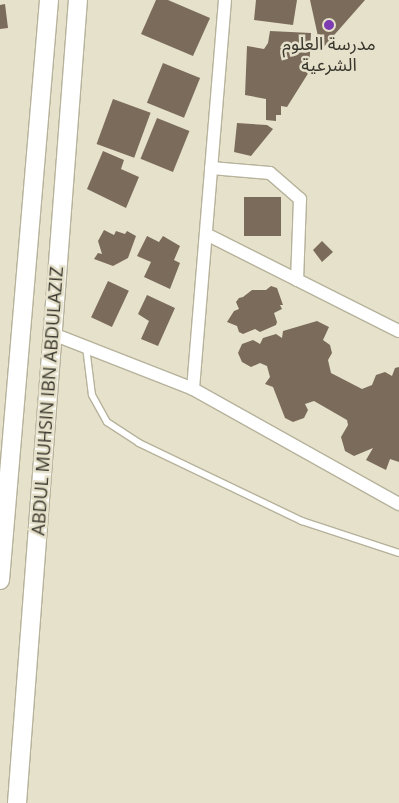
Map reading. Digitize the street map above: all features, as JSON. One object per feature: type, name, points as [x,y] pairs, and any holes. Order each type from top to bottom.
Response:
[{"type":"main road","name":"ABDUL MUHSIN IBN ABDULAZIZ","points":[[0,580],[49,0]]},
{"type":"main road","name":"ABDUL MUHSIN IBN ABDULAZIZ","points":[[17,803],[78,0]]},
{"type":"street","points":[[193,389],[226,0]]},
{"type":"street","points":[[211,168],[270,173],[300,199],[297,280]]},
{"type":"street","points":[[206,234],[399,331]]},
{"type":"street","points":[[53,334],[193,389],[399,504]]},
{"type":"lane","points":[[86,347],[92,395],[106,422],[139,443],[302,521],[384,550],[399,553]]},
{"type":"building","points":[[156,0],[168,0],[210,18],[193,56],[141,34]]},
{"type":"building","points":[[256,0],[297,0],[293,25],[254,20]]},
{"type":"building","name":"مدرسة العلوم الشرعية","points":[[310,0],[365,0],[321,50]]},
{"type":"building","points":[[5,4],[8,28],[0,29],[0,5]]},
{"type":"building","points":[[270,31],[311,33],[309,72],[287,107],[281,106],[281,115],[276,115],[276,121],[266,120],[266,99],[245,95],[247,46],[264,49],[268,43]]},
{"type":"building","points":[[163,63],[200,78],[184,118],[147,103]]},
{"type":"building","points":[[113,99],[151,113],[134,158],[97,144]]},
{"type":"building","points":[[157,118],[189,131],[173,172],[141,159]]},
{"type":"building","points":[[237,123],[267,125],[273,129],[251,156],[234,152]]},
{"type":"building","points":[[103,151],[124,160],[121,169],[139,177],[126,208],[87,189]]},
{"type":"building","points":[[244,197],[281,197],[281,236],[244,236]]},
{"type":"building","points":[[104,230],[114,235],[116,231],[125,234],[127,231],[136,236],[128,258],[113,266],[94,259],[98,253],[102,254],[98,241]]},
{"type":"building","points":[[147,236],[159,242],[163,236],[180,246],[174,260],[180,263],[170,289],[144,277],[151,262],[137,256]]},
{"type":"building","points":[[322,241],[333,252],[322,262],[313,250]]},
{"type":"building","points":[[108,281],[129,291],[112,327],[91,317]]},
{"type":"building","points":[[271,286],[277,288],[283,305],[280,305],[282,309],[274,313],[276,325],[260,332],[255,329],[243,334],[239,332],[237,326],[227,322],[234,311],[239,309],[236,302],[239,298],[252,290],[266,290]]},
{"type":"building","points":[[147,295],[175,308],[158,346],[141,339],[149,321],[138,314]]},
{"type":"building","points":[[317,321],[329,327],[323,340],[330,345],[332,353],[328,360],[331,373],[362,389],[372,385],[376,375],[385,372],[392,376],[395,368],[399,367],[399,462],[390,459],[386,470],[366,460],[373,448],[354,456],[345,451],[341,437],[348,425],[347,420],[314,401],[305,404],[308,410],[304,418],[293,422],[285,418],[273,387],[265,384],[270,377],[267,366],[260,363],[251,367],[242,362],[238,353],[242,344],[253,340],[260,344],[263,338],[276,334],[282,338],[283,331]]},
{"type":"place","name":"مدرسة العلوم الشرعية","points":[[329,25]]}]
